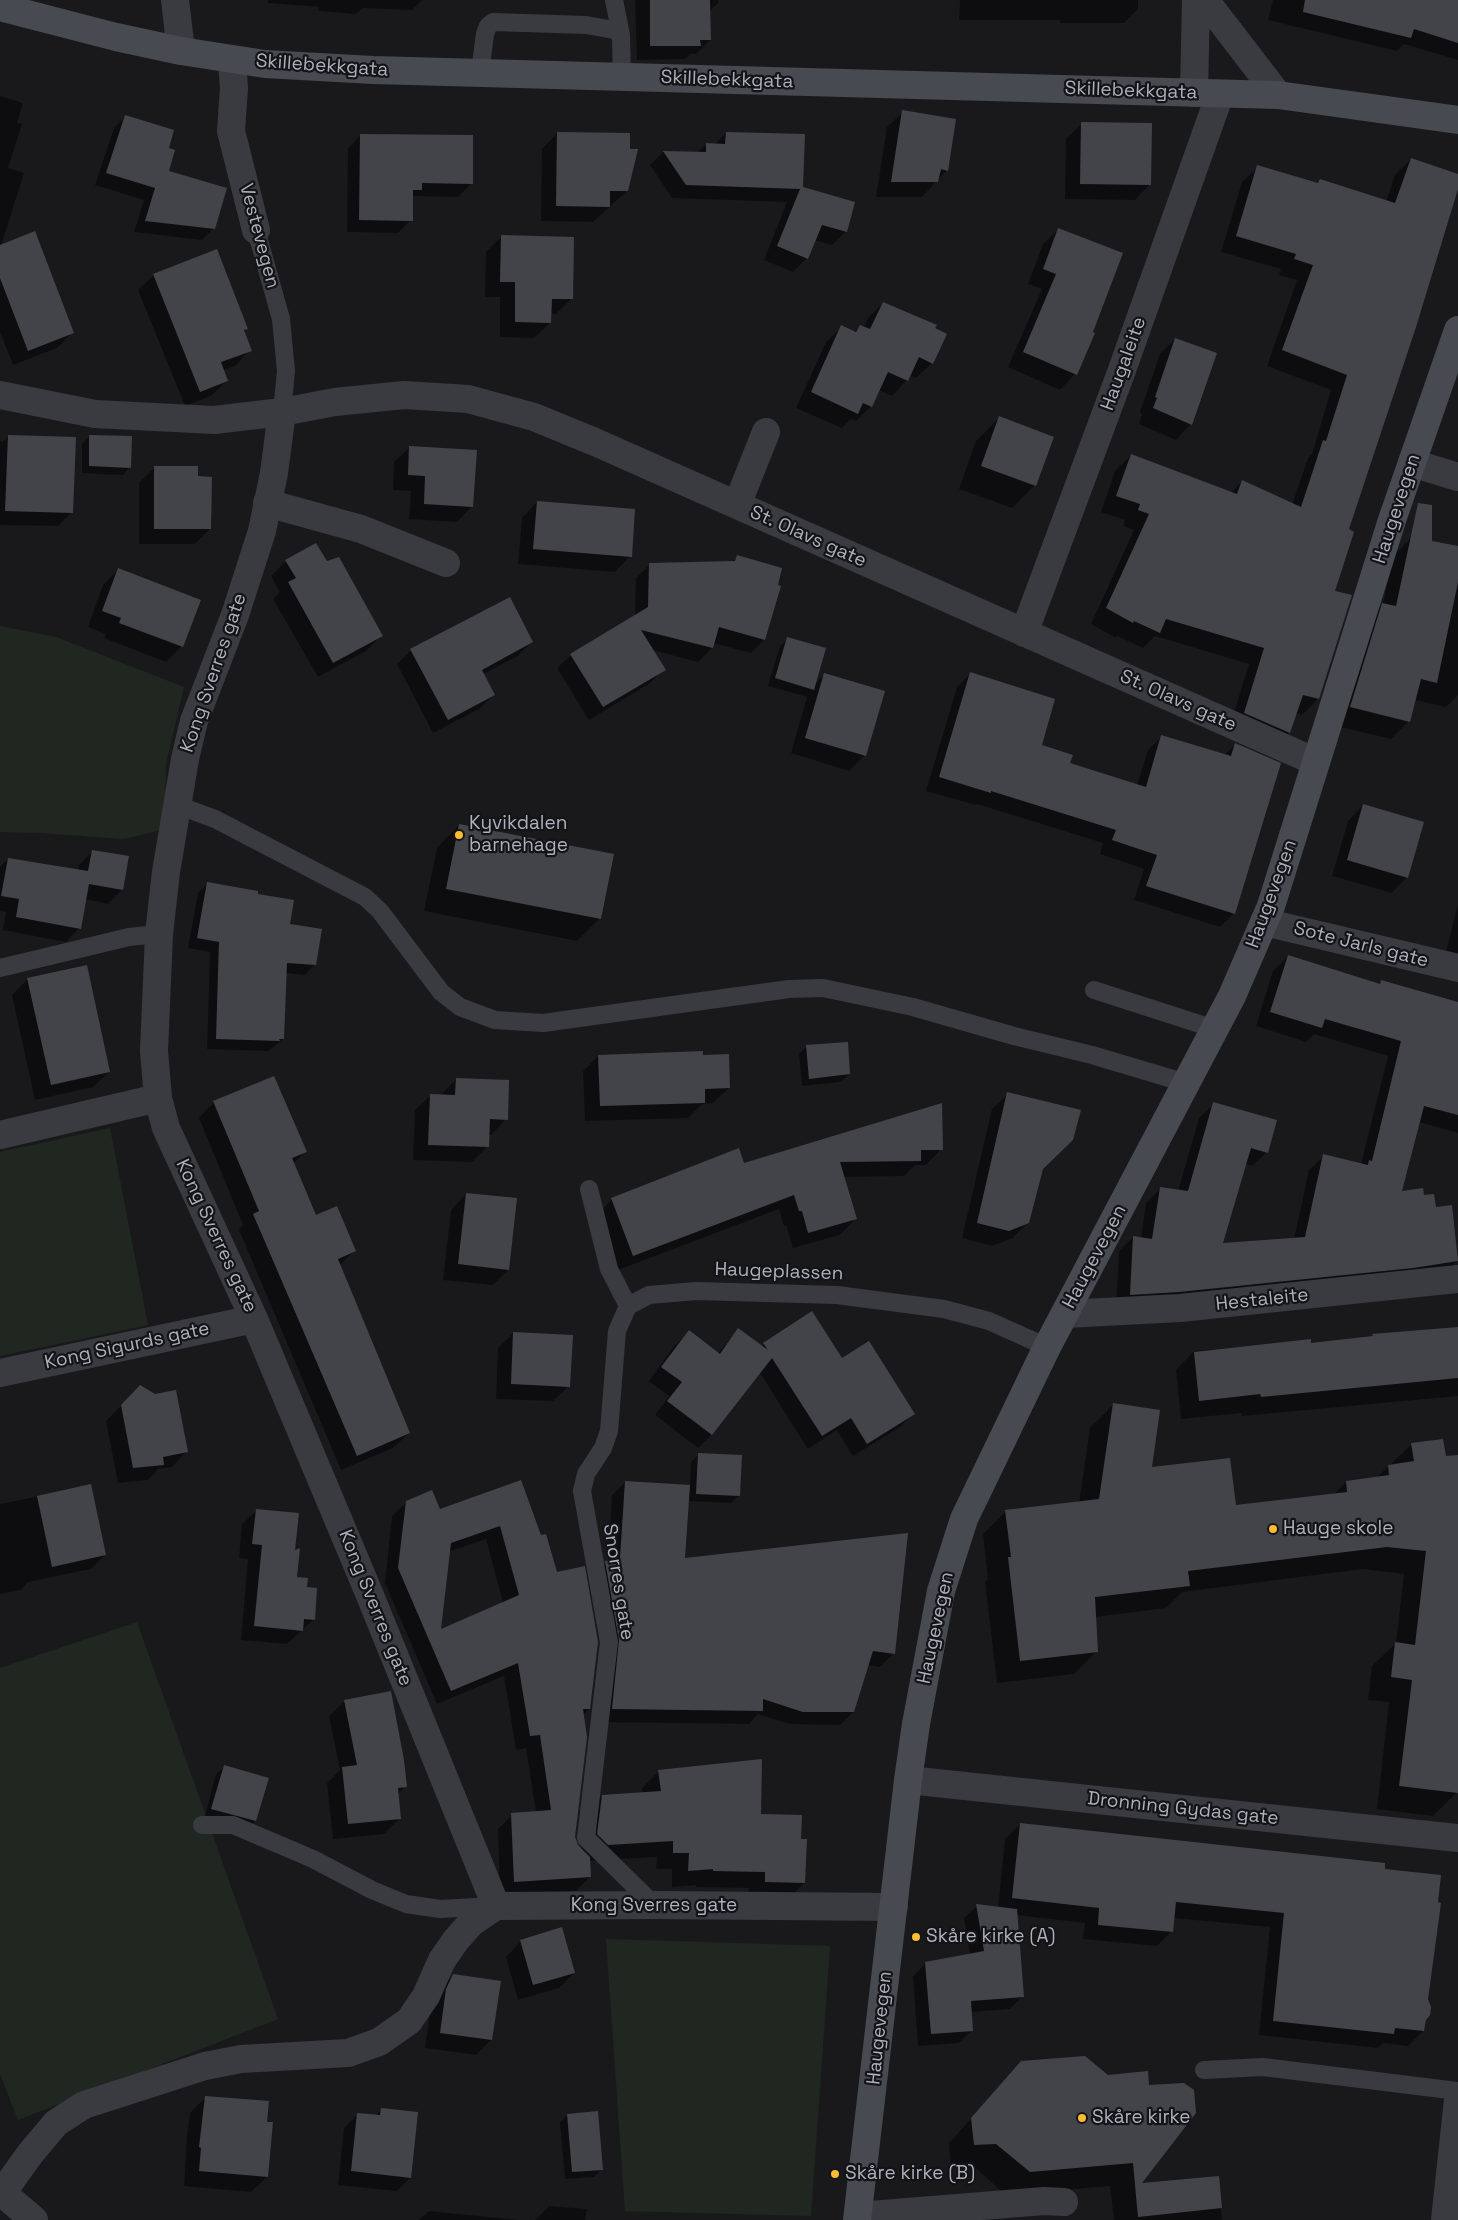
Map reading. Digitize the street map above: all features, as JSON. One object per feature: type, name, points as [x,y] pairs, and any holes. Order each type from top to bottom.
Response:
[{"type":"street","points":[[176,0],[181,51]]},
{"type":"street","name":"Haugaleite","points":[[1024,633],[1122,370],[1207,94],[1196,0]]},
{"type":"street","points":[[1205,0],[1278,95]]},
{"type":"street","name":"Skillebekkgata","points":[[0,7],[116,37],[181,51],[265,64],[480,73],[1278,95],[1458,120]]},
{"type":"street","name":"Vestevegen","points":[[232,60],[234,88],[231,131],[256,230]]},
{"type":"street","name":"Haugevegen","points":[[1064,2202],[1044,2201],[857,2218],[908,1780],[916,1724],[941,1591],[964,1520],[1047,1347],[1232,996],[1264,922],[1412,463],[1458,330]]},
{"type":"street","name":"St. Olavs gate","points":[[0,396],[95,414],[214,420],[282,412],[335,402],[404,395],[468,399],[534,417],[596,442],[1316,762]]},
{"type":"street","name":"Kong Sverres gate","points":[[282,412],[274,473],[262,531],[235,615],[194,721],[166,872],[159,934],[154,1051],[158,1098],[166,1128],[254,1319],[369,1593],[496,1906],[894,1907]]},
{"type":"street","points":[[737,505],[766,432]]},
{"type":"street","points":[[1412,463],[1458,477]]},
{"type":"street","points":[[268,503],[361,529],[446,562]]},
{"type":"street","name":"Sote Jarls gate","points":[[1264,922],[1458,968]]},
{"type":"street","points":[[0,1135],[158,1098]]},
{"type":"street","name":"Hestaleite","points":[[1064,1314],[1180,1308],[1458,1279]]},
{"type":"street","name":"Kong Sigurds gate","points":[[0,1373],[254,1319]]},
{"type":"street","name":"Dronning Gydas gate","points":[[908,1780],[1458,1838]]},
{"type":"street","points":[[34,2220],[1,2192],[56,2123],[84,2105],[205,2066],[241,2059],[348,2053],[379,2042],[409,2021],[426,1996],[442,1960],[456,1940],[471,1923],[496,1906]]},
{"type":"street","points":[[1445,2220],[1454,2184],[1458,2100]]},
{"type":"lane","points":[[614,0],[622,35],[622,77]]},
{"type":"lane","points":[[480,73],[485,34],[488,26],[493,22],[586,25],[614,30],[622,35]]},
{"type":"lane","name":"Vestevegen","points":[[256,230],[281,319],[286,371],[282,412]]},
{"type":"lane","points":[[177,805],[215,818],[348,886],[365,897],[380,911],[440,992],[465,1009],[494,1020],[543,1024],[789,989],[823,988],[913,1006],[1186,1083]]},
{"type":"lane","points":[[0,968],[129,937],[159,934]]},
{"type":"lane","points":[[1094,990],[1215,1029]]},
{"type":"lane","points":[[589,1189],[609,1269],[628,1306]]},
{"type":"lane","name":"Haugeplassen","points":[[628,1306],[649,1295],[696,1290],[837,1295],[944,1309],[989,1321],[1047,1347]]},
{"type":"lane","name":"Snorres gate","points":[[628,1306],[617,1331],[609,1430],[603,1448],[592,1462],[586,1474],[582,1491],[609,1642],[586,1838],[654,1905]]},
{"type":"lane","points":[[202,1826],[233,1825],[312,1859],[372,1890],[406,1904],[440,1909],[496,1906]]},
{"type":"lane","points":[[1204,2070],[1263,2068],[1458,2091]]},
{"type":"shaded area","points":[[0,626],[56,637],[184,687],[166,764],[165,829],[124,839],[0,832]]},
{"type":"shaded area","points":[[110,1128],[148,1325],[0,1356],[0,1152]]},
{"type":"shaded area","points":[[137,1622],[278,2019],[18,2120],[0,2074],[0,1668]]},
{"type":"shaded area","points":[[606,1939],[830,1946],[811,2216],[625,2211]]},
{"type":"building","points":[[650,0],[710,0],[711,40],[700,40],[701,46],[650,46]]},
{"type":"building","points":[[1305,0],[1458,0],[1458,43],[1414,29],[1411,38],[1303,12]]},
{"type":"building","points":[[902,110],[956,119],[948,171],[941,169],[938,182],[891,182]]},
{"type":"building","points":[[125,115],[174,130],[169,148],[175,150],[169,171],[227,188],[215,229],[145,221],[155,188],[106,173]]},
{"type":"building","points":[[1081,122],[1152,123],[1151,185],[1080,184]]},
{"type":"building","points":[[557,132],[630,133],[630,149],[638,149],[628,191],[610,191],[610,207],[556,206]]},
{"type":"building","points":[[726,132],[805,134],[803,187],[855,202],[847,232],[822,225],[808,259],[777,246],[800,189],[686,185],[663,151],[706,152],[706,143],[725,144]]},
{"type":"building","points":[[360,134],[473,135],[473,184],[422,183],[422,190],[413,190],[413,221],[359,220]]},
{"type":"building","points":[[1411,158],[1458,174],[1458,189],[1416,327],[1349,529],[1354,532],[1335,591],[1352,595],[1319,699],[1303,695],[1290,733],[1244,713],[1264,648],[1166,619],[1160,633],[1134,621],[1133,623],[1106,608],[1149,514],[1138,510],[1140,504],[1116,496],[1131,454],[1237,494],[1242,480],[1301,507],[1323,440],[1326,441],[1347,375],[1282,350],[1313,265],[1294,259],[1296,254],[1236,236],[1257,165],[1318,183],[1320,179],[1395,203]]},
{"type":"building","points":[[1058,228],[1123,253],[1093,332],[1095,333],[1077,375],[1023,352],[1056,274],[1043,269]]},
{"type":"building","points":[[35,231],[74,333],[28,351],[0,278],[0,245]]},
{"type":"building","points":[[501,235],[574,237],[573,299],[552,299],[551,323],[515,322],[515,282],[500,282]]},
{"type":"building","points":[[217,249],[248,329],[244,330],[252,351],[221,362],[228,381],[200,392],[153,274]]},
{"type":"building","points":[[883,302],[937,325],[935,328],[947,334],[933,364],[919,357],[908,381],[888,372],[872,407],[863,403],[858,414],[811,392],[841,325],[856,332],[860,325],[870,329]]},
{"type":"building","points":[[1175,338],[1217,353],[1192,425],[1153,408]]},
{"type":"building","points":[[999,416],[1054,437],[1036,486],[981,466]]},
{"type":"building","points":[[8,435],[76,437],[73,513],[5,511]]},
{"type":"building","points":[[89,435],[132,436],[131,468],[89,466]]},
{"type":"building","points":[[409,446],[477,450],[473,507],[424,504],[425,476],[408,475]]},
{"type":"building","points":[[154,466],[198,466],[198,476],[212,477],[211,529],[154,529]]},
{"type":"building","points":[[537,501],[635,509],[632,557],[533,549]]},
{"type":"building","points":[[1418,503],[1432,505],[1432,541],[1458,546],[1458,582],[1437,683],[1421,679],[1410,722],[1350,707],[1382,603],[1396,606]]},
{"type":"building","points":[[316,543],[327,561],[339,557],[383,636],[333,663],[288,582],[296,578],[285,560]]},
{"type":"building","points":[[737,555],[782,568],[778,585],[781,586],[765,640],[719,627],[713,648],[641,630],[666,670],[603,707],[570,654],[648,607],[649,563],[735,561]]},
{"type":"building","points":[[118,568],[201,600],[183,647],[119,623],[121,618],[102,611]]},
{"type":"building","points":[[510,597],[533,642],[482,670],[495,695],[448,720],[410,649]]},
{"type":"building","points":[[787,637],[826,648],[814,690],[775,678]]},
{"type":"building","points":[[970,672],[1055,699],[1042,745],[1073,755],[1070,763],[1146,787],[1161,735],[1231,756],[1235,743],[1281,763],[1235,914],[1146,886],[1157,855],[1112,840],[1116,830],[991,791],[991,793],[939,777]]},
{"type":"building","points":[[824,673],[885,691],[866,756],[805,738]]},
{"type":"building","points":[[1363,804],[1424,822],[1408,878],[1347,860]]},
{"type":"building","points":[[459,824],[614,854],[601,919],[446,889]]},
{"type":"building","points":[[92,850],[129,856],[123,890],[89,884],[81,929],[16,917],[19,899],[1,896],[8,858],[88,871]]},
{"type":"building","points":[[207,882],[258,891],[258,894],[294,900],[290,924],[322,929],[316,965],[287,963],[284,1039],[279,1039],[280,1041],[216,1039],[219,942],[197,938]]},
{"type":"building","points":[[1288,955],[1380,984],[1381,980],[1458,1002],[1458,1115],[1424,1106],[1402,1191],[1423,1188],[1424,1195],[1434,1194],[1436,1207],[1452,1205],[1458,1261],[1413,1268],[1179,1292],[1130,1295],[1133,1236],[1152,1239],[1160,1187],[1188,1191],[1213,1102],[1277,1120],[1268,1153],[1251,1148],[1223,1243],[1305,1237],[1323,1154],[1368,1165],[1369,1160],[1372,1161],[1401,1041],[1325,1019],[1322,1028],[1270,1012]]},
{"type":"building","points":[[87,965],[110,1072],[51,1085],[27,978]]},
{"type":"building","points":[[848,1042],[850,1074],[809,1079],[806,1045]]},
{"type":"building","points":[[703,1051],[703,1055],[729,1054],[730,1088],[705,1089],[705,1103],[600,1106],[598,1055]]},
{"type":"building","points":[[274,1076],[307,1152],[292,1158],[316,1215],[337,1206],[356,1251],[338,1259],[410,1433],[357,1456],[253,1214],[259,1211],[213,1101]]},
{"type":"building","points":[[456,1078],[509,1080],[508,1120],[490,1119],[489,1147],[428,1145],[430,1094],[455,1095]]},
{"type":"building","points":[[1007,1092],[1081,1110],[1073,1140],[1043,1169],[1029,1223],[1009,1231],[977,1223]]},
{"type":"building","points":[[942,1103],[943,1150],[921,1150],[921,1161],[840,1162],[857,1219],[808,1233],[802,1211],[799,1211],[794,1195],[633,1256],[611,1198],[739,1148],[744,1163]]},
{"type":"building","points":[[466,1193],[517,1198],[509,1270],[458,1264]]},
{"type":"building","points":[[812,1311],[842,1358],[869,1341],[915,1414],[867,1444],[851,1418],[822,1436],[772,1358],[712,1435],[667,1401],[682,1382],[661,1367],[689,1330],[720,1354],[738,1328],[768,1350],[763,1343]]},
{"type":"building","points":[[1458,1327],[1458,1378],[1261,1397],[1260,1394],[1199,1401],[1194,1352],[1311,1339],[1311,1343],[1373,1336],[1372,1334]]},
{"type":"building","points":[[513,1332],[573,1335],[570,1387],[511,1384]]},
{"type":"building","points":[[140,1385],[155,1394],[176,1390],[188,1452],[163,1457],[164,1465],[133,1468],[121,1405]]},
{"type":"building","points":[[1113,1403],[1160,1410],[1152,1467],[1230,1458],[1236,1505],[1347,1492],[1346,1481],[1389,1475],[1388,1465],[1414,1461],[1411,1443],[1443,1439],[1446,1456],[1458,1455],[1458,1793],[1399,1786],[1412,1680],[1391,1677],[1395,1642],[1415,1645],[1426,1551],[1387,1547],[1188,1571],[1190,1586],[1095,1597],[1098,1652],[1020,1661],[1008,1557],[1011,1557],[1005,1510],[1099,1499]]},
{"type":"building","points":[[698,1453],[742,1455],[740,1496],[696,1494]]},
{"type":"building","points":[[521,1480],[541,1535],[546,1534],[557,1572],[585,1566],[598,1642],[590,1709],[583,1709],[587,1737],[575,1837],[578,1845],[590,1857],[591,1877],[514,1882],[511,1813],[551,1810],[540,1735],[530,1736],[518,1663],[451,1691],[398,1568],[406,1501],[432,1490],[440,1509]],"holes":[[[500,1526],[519,1595],[441,1629],[451,1543]]]},
{"type":"building","points":[[625,1481],[690,1485],[685,1558],[908,1533],[895,1654],[873,1651],[854,1712],[803,1712],[763,1699],[763,1711],[612,1709],[619,1640],[605,1561],[620,1558]]},
{"type":"building","points":[[91,1484],[106,1555],[52,1567],[37,1496]]},
{"type":"building","points":[[256,1509],[299,1513],[295,1550],[300,1548],[297,1577],[308,1578],[307,1587],[317,1588],[315,1620],[304,1619],[303,1631],[254,1626],[262,1545],[252,1544]]},
{"type":"building","points":[[391,1691],[407,1787],[398,1788],[401,1819],[348,1824],[342,1767],[357,1765],[344,1700]]},
{"type":"building","points":[[762,1759],[761,1814],[802,1815],[801,1839],[807,1839],[805,1883],[765,1882],[765,1872],[713,1871],[713,1869],[688,1871],[689,1853],[673,1853],[673,1841],[608,1845],[597,1834],[602,1795],[661,1791],[658,1770]]},
{"type":"building","points":[[224,1765],[269,1778],[256,1821],[211,1809]]},
{"type":"building","points":[[1020,1823],[1385,1863],[1385,1869],[1441,1875],[1438,1902],[1441,1903],[1428,1999],[1431,2007],[1424,2031],[1395,2028],[1394,2034],[1273,2021],[1284,1913],[1176,1902],[1173,1932],[1098,1925],[1099,1908],[1012,1898]]},
{"type":"building","points":[[976,1904],[1017,1909],[1024,1997],[971,2001],[973,2031],[931,2034],[925,1962],[984,1951]]},
{"type":"building","points":[[562,1927],[575,1973],[533,1985],[520,1940]]},
{"type":"building","points":[[453,1974],[501,1981],[492,2040],[440,2033],[446,1989]]},
{"type":"building","name":"Skåre kirke","points":[[1085,2056],[1108,2075],[1148,2071],[1149,2085],[1184,2083],[1194,2090],[1196,2113],[1142,2183],[1219,2176],[1222,2208],[1138,2217],[1133,2163],[1030,2172],[996,2144],[974,2145],[971,2118],[1021,2061]]},
{"type":"building","points":[[205,2096],[269,2101],[267,2122],[273,2122],[268,2177],[199,2171],[201,2148],[199,2147]]},
{"type":"building","points":[[381,2108],[418,2112],[411,2178],[351,2171],[357,2113],[380,2115]]},
{"type":"building","points":[[598,2111],[603,2170],[572,2172],[567,2114]]},
{"type":"place","name":"Kyvikdalen barnehage","points":[[459,835]]},
{"type":"place","name":"Hauge skole","points":[[1273,1529]]},
{"type":"place","name":"Skåre kirke (A)","points":[[916,1937]]},
{"type":"place","name":"Skåre kirke","points":[[1082,2118]]},
{"type":"place","name":"Skåre kirke (B)","points":[[835,2174]]}]
